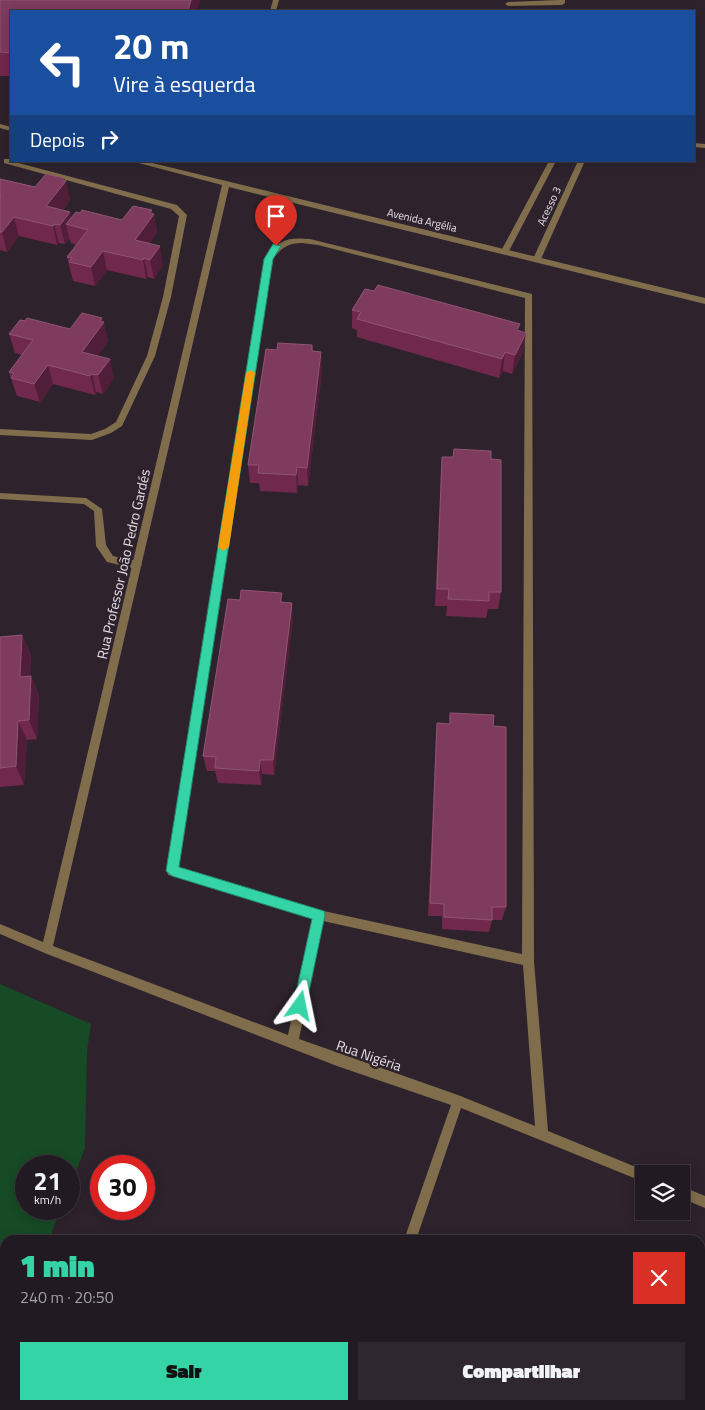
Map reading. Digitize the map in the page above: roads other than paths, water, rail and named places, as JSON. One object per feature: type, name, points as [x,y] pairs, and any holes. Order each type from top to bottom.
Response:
[{"type":"street","points":[[508,5],[562,3],[562,0]]},
{"type":"street","points":[[0,432],[92,437],[108,431],[119,424],[151,356],[167,297],[183,215],[174,207],[11,162]]},
{"type":"street","name":"Avenida Argélia","points":[[138,162],[705,301]]},
{"type":"street","name":"Acesso 3","points":[[505,251],[552,162]]},
{"type":"street","name":"Acesso 3","points":[[537,259],[582,162]]},
{"type":"street","name":"Rua Professor João Pedro Gardés","points":[[46,949],[226,185]]},
{"type":"street","points":[[528,962],[319,915],[172,871],[269,259],[276,246],[291,240],[318,243],[529,296],[528,962],[542,1134]]},
{"type":"street","points":[[0,496],[86,502],[98,509],[101,546],[110,559],[137,565]]},
{"type":"street","points":[[292,1043],[319,915]]},
{"type":"street","name":"Rua Nigéria","points":[[0,928],[46,949],[292,1043],[458,1101],[635,1172]]},
{"type":"street","points":[[412,1235],[458,1101]]},
{"type":"street","points":[[690,1196],[705,1202]]}]
